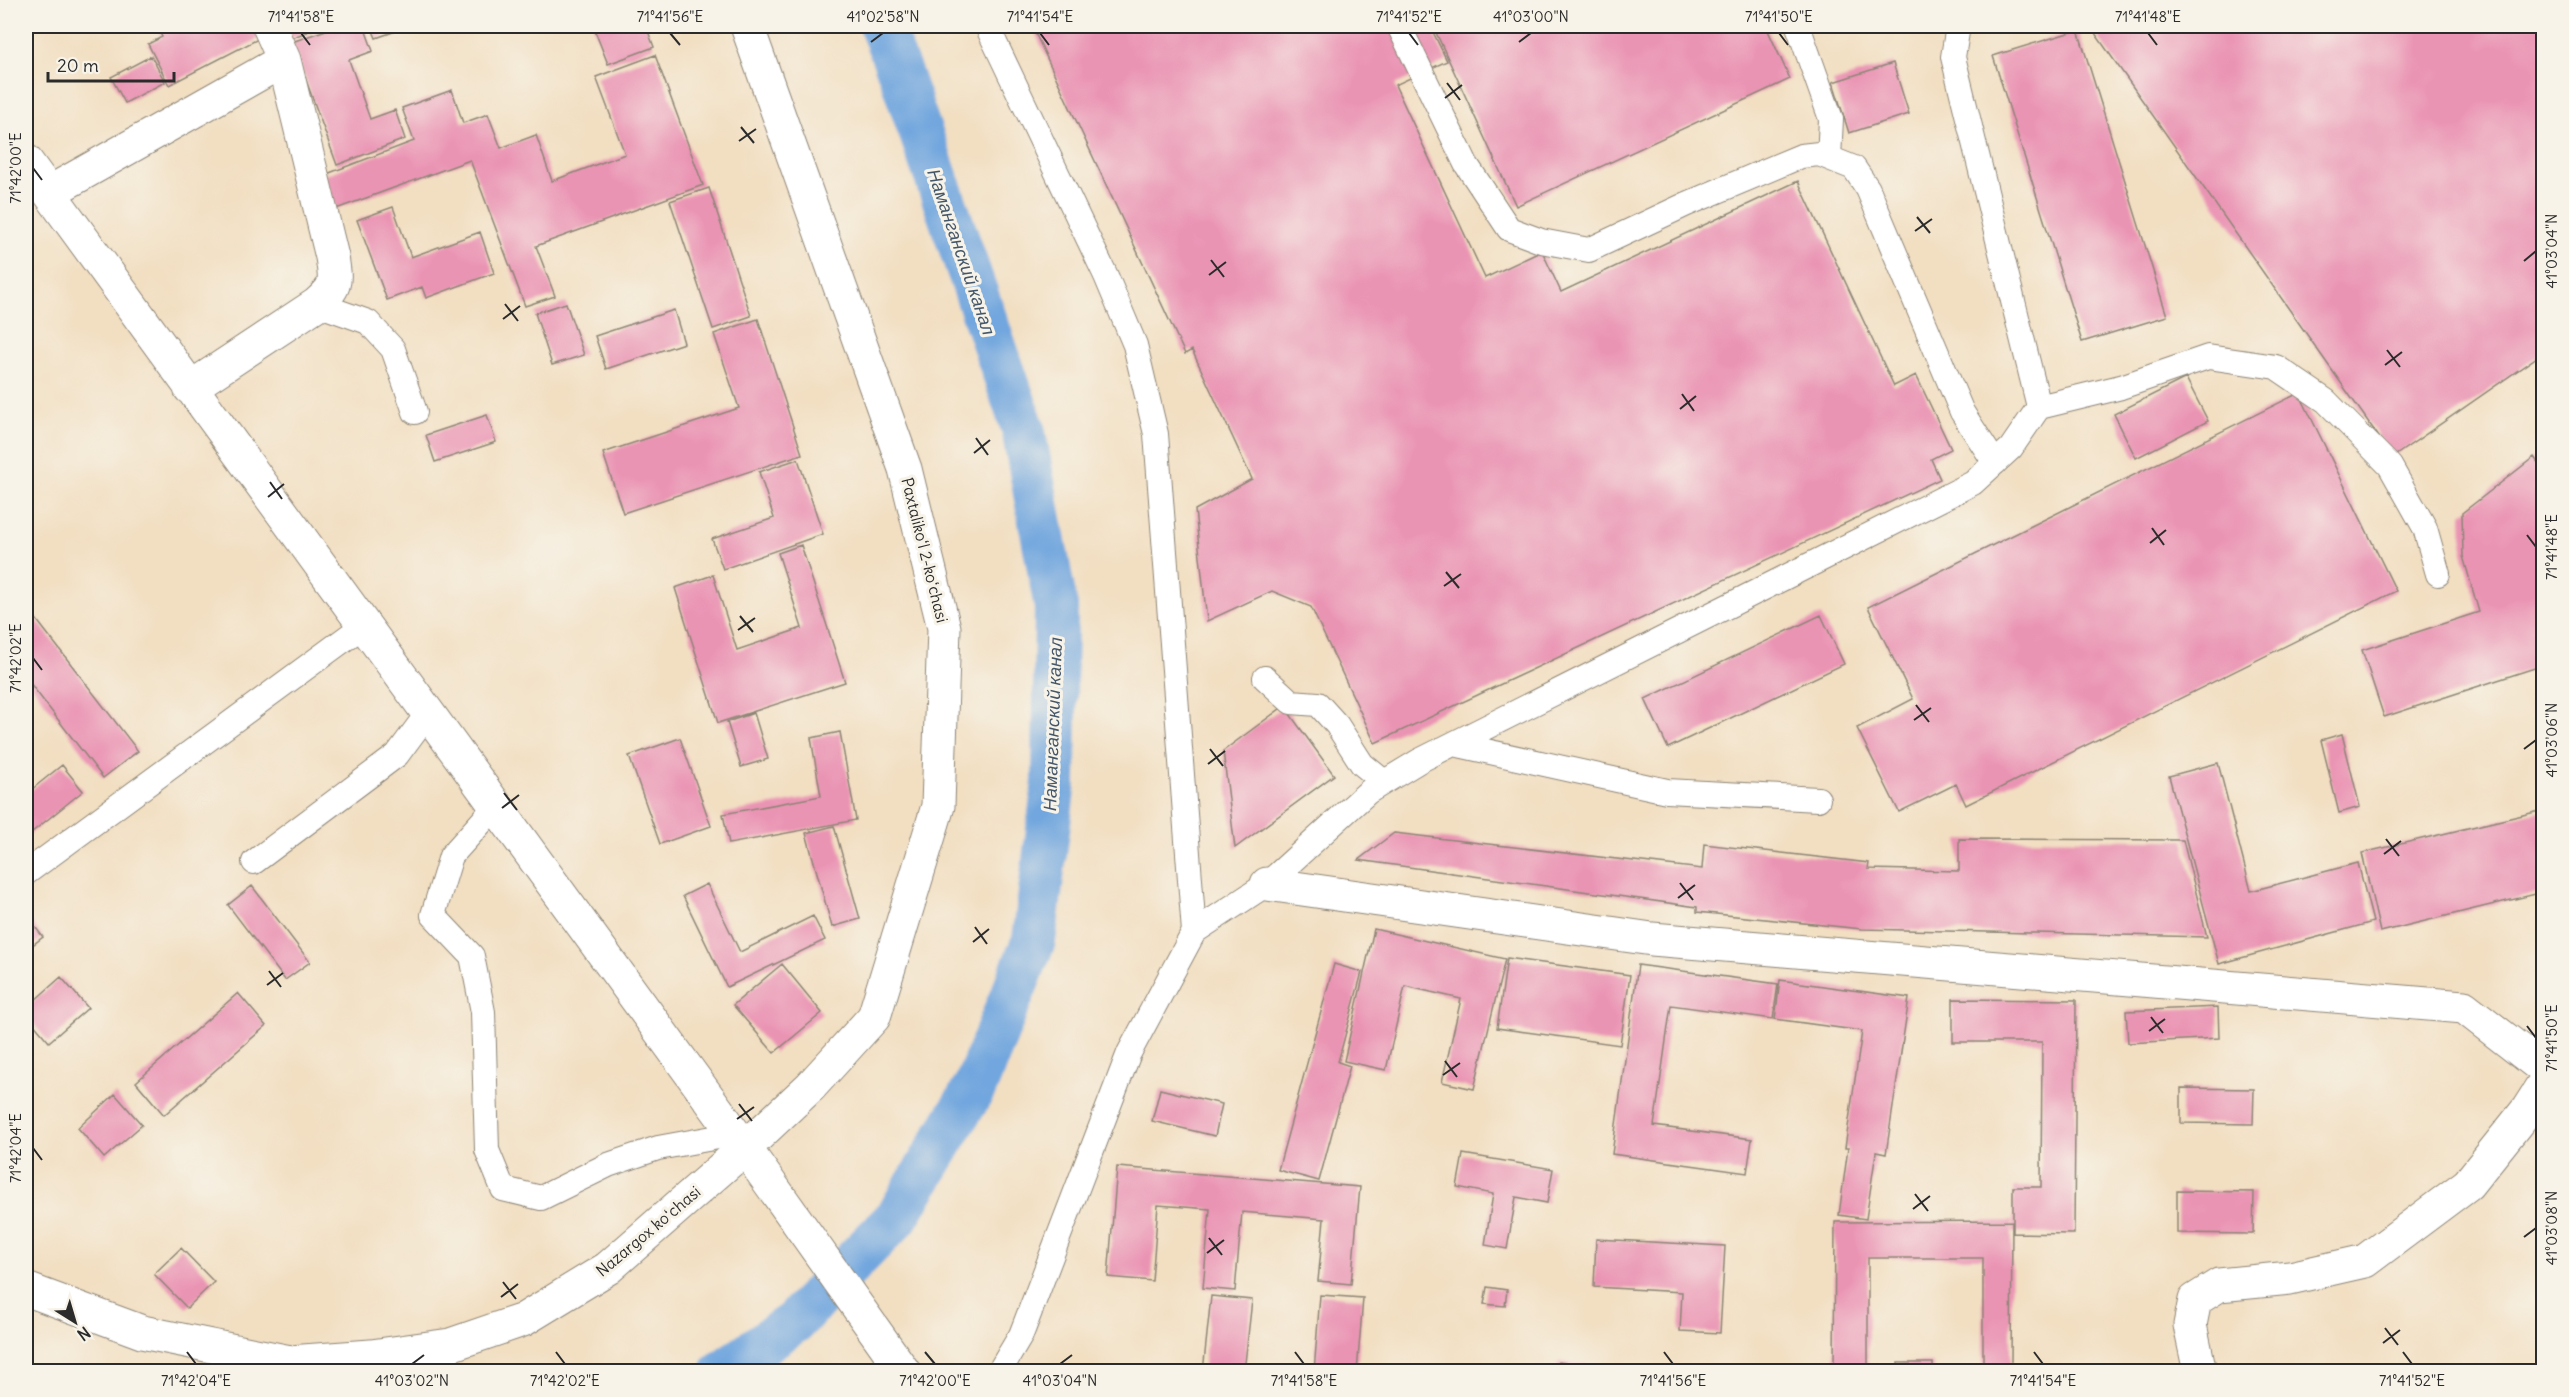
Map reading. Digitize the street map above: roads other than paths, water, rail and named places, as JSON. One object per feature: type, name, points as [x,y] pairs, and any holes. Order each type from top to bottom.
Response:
[{"type":"street","points":[[190,388],[332,291],[335,277],[332,257],[284,60],[269,26]]},
{"type":"street","name":"Paxtalikoʻl 2-koʻchasi","points":[[740,1141],[811,1086],[874,1017],[938,806],[944,628],[905,469],[747,26]]},
{"type":"street","points":[[50,192],[284,60]]},
{"type":"street","points":[[26,161],[740,1141],[904,1371]]},
{"type":"street","points":[[1267,884],[1652,939],[2464,1007],[2544,1069]]},
{"type":"street","points":[[2200,1371],[2190,1324],[2195,1300],[2219,1285],[2290,1278],[2365,1262],[2468,1184],[2528,1109],[2544,1084]]},
{"type":"street","name":"Nazargox koʻchasi","points":[[26,1289],[142,1332],[291,1367],[450,1345],[523,1320],[608,1268],[740,1141]]},
{"type":"lane","points":[[987,26],[1106,276],[1135,345],[1156,434],[1194,932]]},
{"type":"lane","points":[[1399,26],[1466,164],[1509,230],[1541,241],[1589,250],[1687,204],[1801,156],[1819,154],[1854,168],[1868,189],[1962,412],[1995,463]]},
{"type":"lane","points":[[1798,26],[1831,118],[1829,158]]},
{"type":"lane","points":[[1958,26],[1953,57],[2039,406]]},
{"type":"lane","points":[[316,304],[368,322],[393,349],[415,412]]},
{"type":"lane","points":[[999,1371],[1021,1335],[1129,1053],[1194,932],[1267,884],[1368,792],[1384,782],[1454,744],[1973,483],[2011,448],[2039,406],[2121,387],[2208,357],[2276,368],[2326,401],[2390,466],[2425,528],[2438,574]]},
{"type":"lane","points":[[26,873],[364,625]]},
{"type":"lane","points":[[1265,678],[1290,702],[1318,704],[1337,725],[1362,764],[1384,782]]},
{"type":"lane","points":[[254,862],[397,755],[428,713]]},
{"type":"lane","points":[[1454,744],[1667,791],[1818,800]]},
{"type":"lane","points":[[496,806],[451,856],[433,915],[472,956],[483,1012],[487,1150],[503,1189],[541,1198],[608,1165],[658,1148],[740,1141]]},
{"type":"waterway","name":"Наманганский канал","points":[[722,1372],[794,1322],[897,1217],[975,1087],[1034,940],[1054,782],[1056,607],[1023,428],[901,76],[881,26]]}]
